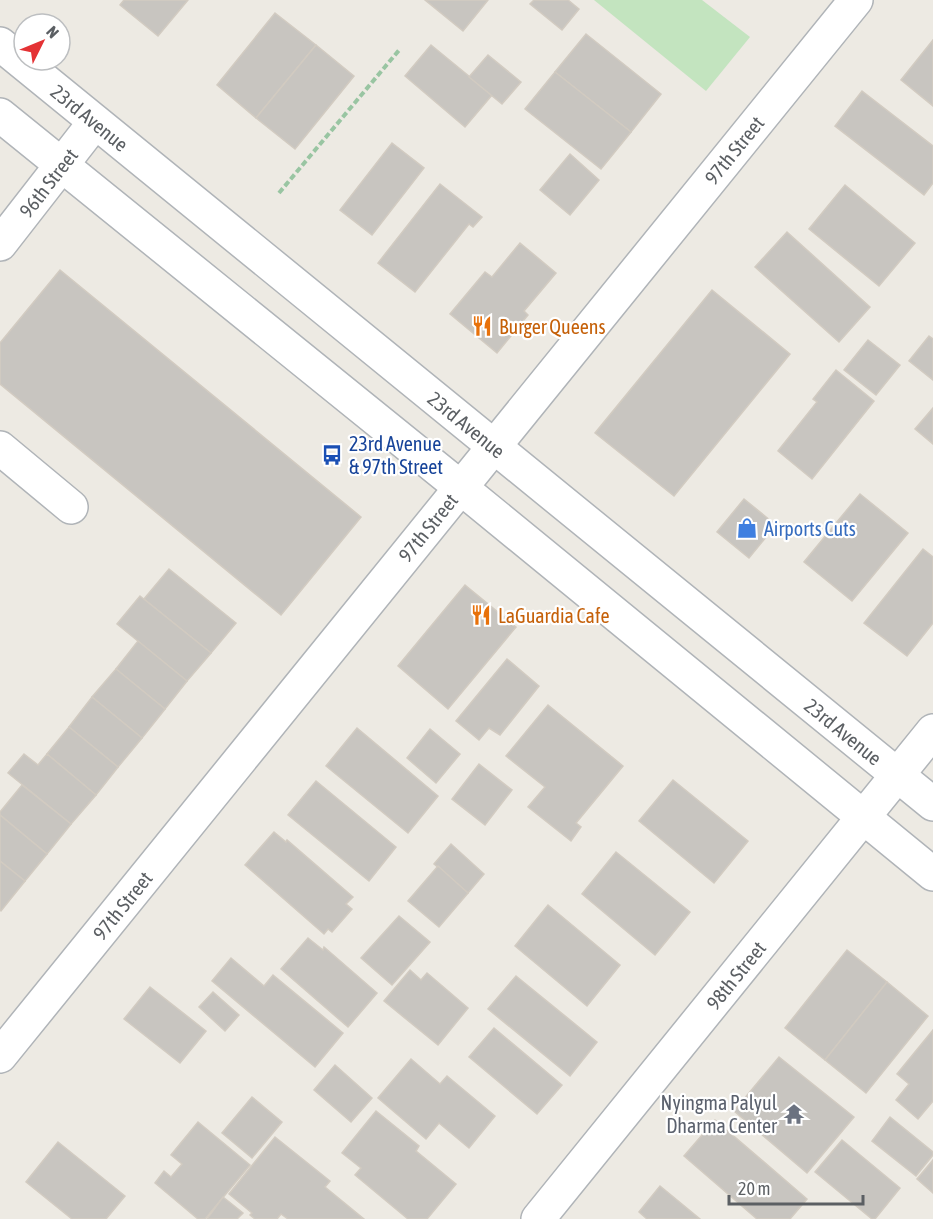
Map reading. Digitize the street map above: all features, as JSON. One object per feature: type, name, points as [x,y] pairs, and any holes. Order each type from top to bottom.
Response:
[{"type":"street","name":"97th Street","points":[[0,1056],[856,0]]},
{"type":"street","name":"23rd Avenue","points":[[0,45],[933,804]]},
{"type":"street","points":[[0,115],[933,874]]},
{"type":"street","name":"96th Street","points":[[0,243],[95,122]]},
{"type":"street","points":[[0,448],[70,507]]},
{"type":"street","name":"98th Street","points":[[538,1219],[933,731]]},
{"type":"path","points":[[279,193],[400,49]]},
{"type":"green space","points":[[594,0],[702,0],[750,37],[706,91]]},
{"type":"building","points":[[124,0],[188,0],[158,36],[120,5]]},
{"type":"building","points":[[425,0],[488,0],[463,31]]},
{"type":"building","points":[[534,0],[568,0],[579,9],[562,30],[530,4]]},
{"type":"building","points":[[275,13],[316,45],[256,118],[217,85]]},
{"type":"building","points":[[586,34],[661,94],[631,132],[555,72]]},
{"type":"building","points":[[933,40],[933,106],[901,80]]},
{"type":"building","points":[[316,45],[354,76],[295,149],[256,118]]},
{"type":"building","points":[[431,45],[492,95],[465,127],[405,76]]},
{"type":"building","points":[[488,55],[521,82],[502,104],[469,77]]},
{"type":"building","points":[[555,72],[631,132],[601,169],[525,109]]},
{"type":"building","points":[[862,91],[933,146],[933,183],[924,195],[835,126]]},
{"type":"building","points":[[392,143],[424,168],[372,235],[340,210]]},
{"type":"building","points":[[570,154],[599,180],[570,215],[540,190]]},
{"type":"building","points":[[440,184],[482,217],[473,227],[469,224],[415,292],[378,263]]},
{"type":"building","points":[[845,185],[915,243],[879,286],[809,229]]},
{"type":"building","points":[[787,232],[870,307],[839,342],[755,267]]},
{"type":"building","points":[[520,243],[556,273],[524,311],[528,315],[497,353],[450,314],[485,272],[492,277]]},
{"type":"building","points":[[60,270],[361,517],[281,615],[0,384],[0,343]]},
{"type":"building","points":[[712,290],[790,354],[674,496],[595,433]]},
{"type":"building","points":[[929,336],[933,339],[933,380],[909,361]]},
{"type":"building","points":[[868,340],[900,365],[876,395],[844,370]]},
{"type":"building","points":[[836,370],[874,401],[812,479],[778,451],[817,402],[813,399]]},
{"type":"building","points":[[933,408],[933,444],[915,429]]},
{"type":"building","points":[[860,494],[908,533],[852,601],[804,562]]},
{"type":"building","name":"Airports Cuts","points":[[744,499],[776,525],[749,558],[717,532]]},
{"type":"building","points":[[923,549],[933,557],[933,623],[907,656],[864,623]]},
{"type":"building","points":[[169,569],[236,623],[211,653],[144,599]]},
{"type":"building","points":[[465,585],[516,627],[448,709],[398,666]]},
{"type":"building","points":[[140,596],[211,653],[187,681],[117,624]]},
{"type":"building","points":[[138,641],[187,681],[165,709],[116,669]]},
{"type":"building","points":[[507,659],[539,686],[500,735],[489,728],[479,740],[456,721]]},
{"type":"building","points":[[116,669],[165,709],[142,738],[92,697]]},
{"type":"building","points":[[92,697],[142,738],[118,767],[69,727]]},
{"type":"building","points":[[548,705],[623,766],[576,823],[581,827],[571,841],[528,807],[545,787],[506,756]]},
{"type":"building","points":[[69,727],[118,767],[96,795],[47,754]]},
{"type":"building","points":[[357,728],[438,796],[408,833],[326,766]]},
{"type":"building","points":[[430,729],[460,754],[436,783],[407,758]]},
{"type":"building","points":[[24,754],[38,765],[47,754],[96,795],[71,824],[8,773]]},
{"type":"building","points":[[479,764],[512,790],[485,825],[452,799]]},
{"type":"building","points":[[673,780],[748,841],[714,883],[639,821]]},
{"type":"building","points":[[316,781],[396,847],[369,881],[288,815]]},
{"type":"building","points":[[22,785],[71,824],[47,854],[0,815]]},
{"type":"building","points":[[0,815],[47,854],[25,881],[0,861]]},
{"type":"building","points":[[274,832],[286,842],[287,840],[353,897],[346,904],[352,909],[332,932],[328,929],[324,934],[245,865]]},
{"type":"building","points":[[451,844],[484,874],[468,893],[434,864]]},
{"type":"building","points":[[616,852],[690,912],[655,955],[582,894]]},
{"type":"building","points":[[0,861],[25,881],[1,911],[0,910]]},
{"type":"building","points":[[438,866],[468,893],[439,927],[408,901]]},
{"type":"building","points":[[548,905],[620,965],[587,1006],[515,946]]},
{"type":"building","points":[[399,916],[430,942],[392,985],[361,958]]},
{"type":"building","points":[[308,938],[323,950],[324,947],[377,993],[348,1027],[281,969]]},
{"type":"building","points":[[847,950],[887,982],[825,1060],[785,1028]]},
{"type":"building","points":[[231,958],[264,986],[273,975],[343,1033],[315,1067],[212,981]]},
{"type":"building","points":[[410,970],[421,980],[427,973],[468,1008],[438,1045],[384,1001]]},
{"type":"building","points":[[516,976],[597,1042],[570,1076],[488,1009]]},
{"type":"building","points":[[887,982],[928,1016],[866,1093],[825,1060]]},
{"type":"building","points":[[150,987],[206,1031],[180,1063],[124,1019]]},
{"type":"building","points":[[213,992],[239,1015],[225,1031],[199,1007]]},
{"type":"building","points":[[494,1028],[562,1085],[537,1114],[469,1057]]},
{"type":"building","points":[[933,1030],[933,1101],[918,1119],[896,1100],[909,1084],[897,1074]]},
{"type":"building","name":"Nyingma Palyul Dharma Center","points":[[779,1057],[854,1117],[807,1173],[734,1111]]},
{"type":"building","points":[[411,1059],[440,1084],[447,1076],[495,1116],[469,1148],[439,1123],[426,1139],[378,1098]]},
{"type":"building","points":[[335,1065],[372,1098],[351,1122],[314,1090]]},
{"type":"building","points":[[252,1097],[282,1122],[252,1158],[222,1133]]},
{"type":"building","points":[[376,1111],[419,1146],[416,1151],[456,1184],[427,1219],[408,1219],[355,1175],[361,1168],[342,1153]]},
{"type":"building","points":[[890,1117],[933,1152],[916,1176],[872,1141]]},
{"type":"building","points":[[715,1120],[807,1199],[790,1219],[757,1219],[684,1156]]},
{"type":"building","points":[[198,1122],[250,1165],[205,1219],[198,1219],[155,1183],[164,1171],[171,1177],[182,1164],[171,1155]]},
{"type":"building","points":[[275,1137],[330,1181],[325,1187],[364,1219],[288,1219],[281,1214],[277,1219],[255,1219],[250,1215],[252,1213],[229,1194]]},
{"type":"building","points":[[842,1140],[900,1188],[875,1219],[872,1219],[815,1172]]},
{"type":"building","points":[[58,1142],[125,1196],[106,1219],[72,1219],[26,1182]]},
{"type":"building","points":[[933,1160],[933,1193],[917,1179]]},
{"type":"building","points":[[660,1186],[700,1219],[647,1219],[639,1212]]},
{"type":"building","points":[[223,1197],[243,1213],[237,1219],[207,1219]]},
{"type":"place","name":"Burger Queens","points":[[482,326]]},
{"type":"place","name":"23rd Avenue & 97th Street","points":[[332,455]]},
{"type":"place","name":"Airports Cuts","points":[[747,528]]},
{"type":"place","name":"LaGuardia Cafe","points":[[481,615]]},
{"type":"place","name":"Nyingma Palyul Dharma Center","points":[[794,1114]]}]
